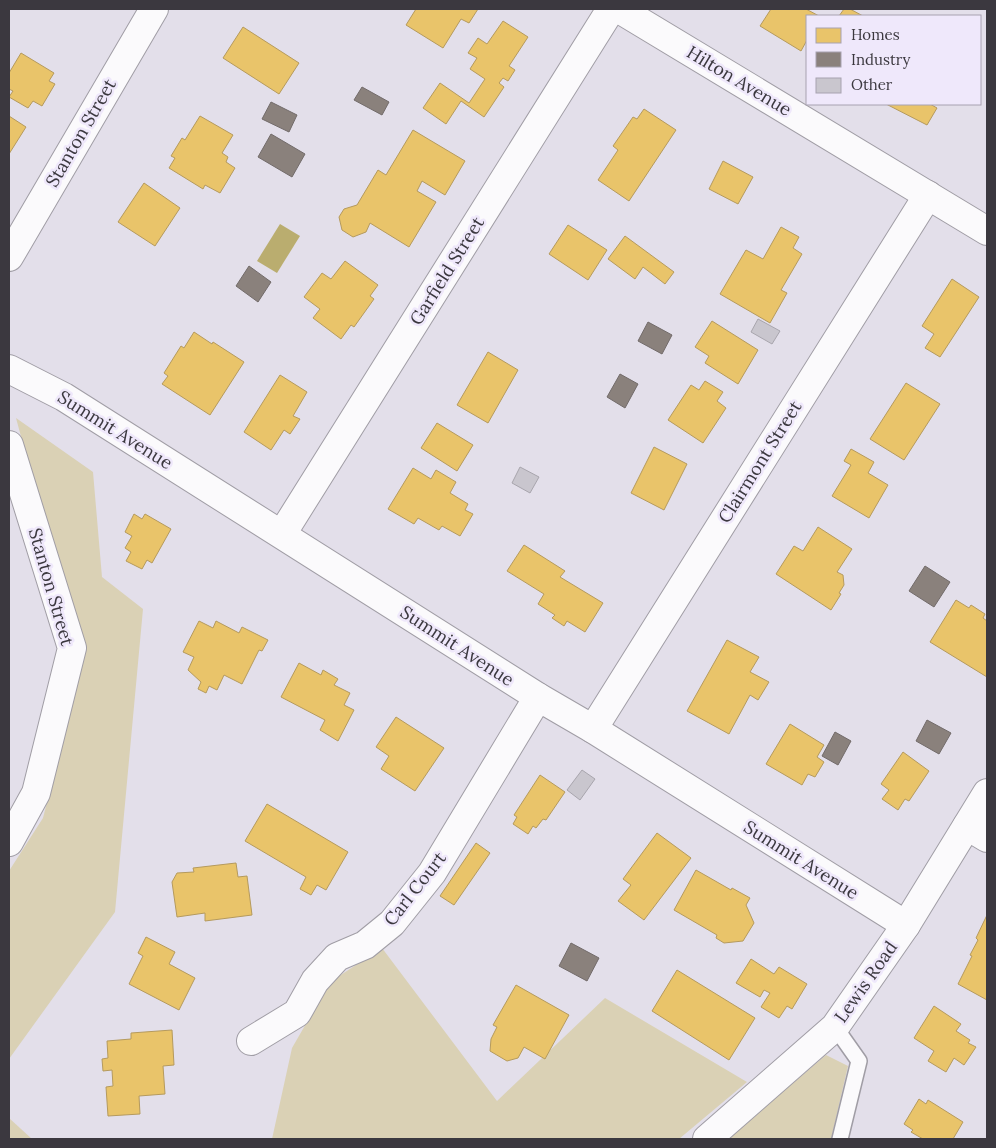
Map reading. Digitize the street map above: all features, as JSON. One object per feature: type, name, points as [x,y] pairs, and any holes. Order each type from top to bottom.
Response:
[{"type":"street","name":"Stanton Street","points":[[9,257],[154,9]]},
{"type":"street","name":"Garfield Street","points":[[282,534],[611,9]]},
{"type":"street","name":"Hilton Avenue","points":[[619,9],[987,231]]},
{"type":"street","name":"Clairmont Street","points":[[592,729],[928,195]]},
{"type":"street","name":"Summit Avenue","points":[[9,369],[64,397],[538,698],[592,729],[906,925]]},
{"type":"street","name":"Stanton Street","points":[[9,445],[72,648],[36,793],[9,842]]},
{"type":"street","name":"Carl Court","points":[[251,1041],[297,1013],[315,981],[337,957],[364,945],[392,923],[432,873],[538,698]]},
{"type":"street","name":"Lewis Road","points":[[707,1139],[835,1027],[906,925],[977,832],[987,792]]},
{"type":"lane","points":[[835,1027],[859,1061],[840,1139]]},
{"type":"shaded area","points":[[280,224],[300,236],[277,273],[257,261]]},
{"type":"shaded area","points":[[16,418],[93,472],[102,577],[143,609],[115,912],[9,1059],[9,871],[43,818],[82,663]]},
{"type":"shaded area","points":[[382,948],[497,1101],[605,998],[747,1082],[679,1139],[272,1139],[292,1048],[330,982]]},
{"type":"shaded area","points":[[826,1055],[848,1066],[831,1139],[727,1139]]},
{"type":"shaded area","points":[[9,1118],[32,1139],[9,1139]]},
{"type":"building: Homes","points":[[416,9],[478,9],[469,23],[461,19],[443,48],[406,25]]},
{"type":"building: Homes","points":[[771,9],[806,9],[817,15],[806,15],[806,42],[801,51],[760,26]]},
{"type":"building: Homes","points":[[844,9],[850,9],[861,15],[840,15]]},
{"type":"building: Homes","points":[[503,21],[528,37],[509,66],[515,70],[508,81],[503,78],[499,83],[504,87],[484,117],[461,101],[446,124],[423,108],[440,83],[469,103],[485,79],[470,69],[477,58],[468,53],[478,38],[487,44]]},
{"type":"building: Homes","points":[[243,27],[299,63],[279,94],[223,58]]},
{"type":"building: Homes","points":[[21,53],[54,73],[49,81],[55,84],[42,106],[33,101],[28,108],[9,97],[13,91],[9,89],[9,73]]},
{"type":"building: Homes","points":[[888,105],[932,105],[937,108],[927,125]]},
{"type":"building: Homes","points":[[644,109],[676,130],[629,201],[598,180],[618,150],[613,146],[633,117],[637,119]]},
{"type":"building: Homes","points":[[9,116],[26,127],[9,154]]},
{"type":"building: Homes","points":[[200,116],[233,135],[222,153],[228,157],[226,162],[235,168],[220,193],[205,185],[203,189],[169,168],[175,158],[171,156],[182,138],[185,140]]},
{"type":"building: Homes","points":[[413,130],[465,161],[445,195],[422,181],[417,191],[436,202],[409,247],[370,223],[366,232],[353,237],[342,230],[339,217],[344,209],[357,205],[378,170],[386,175]]},
{"type":"building: Homes","points":[[723,161],[753,177],[738,204],[709,189]]},
{"type":"building: Homes","points":[[144,183],[180,208],[155,246],[118,222]]},
{"type":"building: Homes","points":[[568,225],[607,250],[588,280],[549,254]]},
{"type":"building: Homes","points":[[781,227],[799,237],[793,248],[802,254],[781,290],[787,293],[770,323],[720,294],[746,250],[763,259]]},
{"type":"building: Homes","points":[[625,236],[674,272],[665,284],[643,267],[635,279],[608,259]]},
{"type":"building: Homes","points":[[345,261],[378,285],[370,296],[374,299],[354,327],[351,325],[341,339],[313,318],[320,309],[304,297],[322,273],[331,279]]},
{"type":"building: Homes","points":[[952,279],[979,297],[940,357],[925,348],[934,334],[922,326]]},
{"type":"building: Homes","points":[[712,321],[758,350],[738,384],[705,363],[709,356],[695,347]]},
{"type":"building: Homes","points":[[194,332],[244,362],[210,415],[162,384],[168,376],[164,373],[181,346],[184,348]]},
{"type":"building: Homes","points":[[488,352],[518,370],[488,423],[457,405]]},
{"type":"building: Homes","points":[[280,375],[307,392],[293,416],[300,419],[290,434],[284,430],[271,450],[244,432]]},
{"type":"building: Homes","points":[[705,381],[723,392],[717,401],[726,408],[703,443],[668,420],[691,385],[699,390]]},
{"type":"building: Homes","points":[[906,383],[940,404],[904,460],[870,439]]},
{"type":"building: Homes","points":[[437,423],[473,445],[457,471],[421,448]]},
{"type":"building: Homes","points":[[654,447],[687,464],[664,510],[631,493]]},
{"type":"building: Homes","points":[[851,449],[874,462],[868,473],[888,485],[869,518],[832,496],[851,465],[844,461]]},
{"type":"building: Homes","points":[[413,468],[431,479],[436,470],[456,482],[450,493],[468,504],[465,510],[473,514],[460,536],[442,526],[439,530],[418,518],[414,524],[388,509]]},
{"type":"building: Homes","points":[[134,514],[142,519],[145,514],[171,529],[152,563],[147,560],[142,569],[126,561],[131,552],[125,548],[132,536],[125,532]]},
{"type":"building: Homes","points":[[818,527],[852,549],[837,572],[843,575],[844,585],[831,610],[776,574],[794,546],[803,551]]},
{"type":"building: Homes","points":[[524,545],[565,571],[560,577],[603,603],[585,632],[567,621],[564,626],[552,618],[555,615],[538,604],[544,594],[507,571]]},
{"type":"building: Homes","points":[[956,600],[969,608],[971,605],[985,614],[983,618],[987,621],[987,677],[930,642]]},
{"type":"building: Homes","points":[[199,621],[213,628],[216,621],[239,633],[242,627],[268,640],[262,651],[259,650],[242,684],[224,675],[217,690],[209,686],[206,693],[198,689],[201,682],[188,670],[194,657],[183,652]]},
{"type":"building: Homes","points":[[727,640],[759,657],[750,672],[769,682],[758,700],[750,695],[729,734],[687,711]]},
{"type":"building: Homes","points":[[299,663],[321,675],[323,670],[338,679],[334,685],[350,693],[344,705],[354,710],[338,741],[320,730],[325,720],[281,697]]},
{"type":"building: Homes","points":[[396,717],[444,748],[415,791],[381,769],[389,756],[376,747]]},
{"type":"building: Homes","points":[[790,724],[824,745],[817,757],[824,762],[815,777],[808,774],[802,785],[766,764]]},
{"type":"building: Homes","points":[[903,752],[929,771],[909,801],[905,799],[898,810],[882,799],[889,790],[881,784]]},
{"type":"building: Homes","points":[[540,775],[565,792],[546,820],[543,819],[536,828],[533,826],[528,834],[513,824],[517,817],[514,815]]},
{"type":"building: Homes","points":[[267,804],[348,852],[326,890],[317,885],[311,895],[300,889],[306,877],[245,841]]},
{"type":"building: Homes","points":[[657,833],[691,858],[644,920],[618,901],[631,885],[623,879]]},
{"type":"building: Homes","points":[[476,843],[490,853],[454,905],[440,896]]},
{"type":"building: Homes","points":[[236,863],[238,877],[247,876],[252,915],[205,921],[205,913],[177,917],[172,882],[177,873],[194,872],[193,868]]},
{"type":"building: Homes","points":[[696,870],[731,890],[732,888],[750,898],[746,905],[754,923],[743,941],[724,943],[716,938],[717,935],[674,910]]},
{"type":"building: Homes","points":[[987,915],[987,1000],[958,984],[972,956],[970,955],[978,940],[976,938]]},
{"type":"building: Homes","points":[[146,937],[175,952],[169,964],[195,978],[179,1010],[129,984],[143,956],[138,953]]},
{"type":"building: Homes","points":[[751,959],[774,974],[779,967],[807,984],[792,1009],[787,1006],[779,1018],[761,1007],[770,993],[764,990],[760,997],[736,983]]},
{"type":"building: Homes","points":[[677,970],[755,1018],[729,1060],[652,1011]]},
{"type":"building: Homes","points":[[516,985],[569,1015],[545,1059],[524,1047],[518,1058],[507,1061],[490,1051],[491,1039],[497,1027],[493,1025]]},
{"type":"building: Homes","points":[[934,1006],[961,1024],[956,1031],[970,1040],[968,1043],[976,1047],[964,1065],[954,1058],[946,1072],[928,1061],[934,1051],[914,1038]]},
{"type":"building: Homes","points":[[172,1030],[174,1065],[163,1066],[165,1094],[139,1096],[140,1114],[108,1116],[106,1087],[113,1086],[112,1070],[103,1071],[102,1059],[108,1058],[107,1041],[131,1039],[131,1033]]},
{"type":"building: Homes","points":[[919,1099],[926,1104],[928,1100],[963,1122],[953,1139],[923,1139],[911,1132],[913,1130],[904,1124]]},
{"type":"building: Industry","points":[[362,87],[389,102],[382,115],[354,100]]},
{"type":"building: Industry","points":[[271,102],[297,115],[289,132],[262,119]]},
{"type":"building: Industry","points":[[271,134],[305,154],[292,177],[258,157]]},
{"type":"building: Industry","points":[[249,266],[271,282],[258,302],[236,286]]},
{"type":"building: Industry","points":[[648,322],[672,335],[662,354],[638,341]]},
{"type":"building: Industry","points":[[620,374],[638,384],[625,408],[607,397]]},
{"type":"building: Industry","points":[[925,566],[950,582],[934,607],[909,591]]},
{"type":"building: Industry","points":[[927,720],[951,733],[939,754],[916,741]]},
{"type":"building: Industry","points":[[835,732],[851,741],[838,765],[822,756]]},
{"type":"building: Industry","points":[[571,943],[599,958],[587,981],[559,966]]},
{"type":"building: Other","points":[[758,319],[780,331],[772,344],[751,332]]},
{"type":"building: Other","points":[[520,467],[539,477],[530,493],[512,483]]},
{"type":"building: Other","points":[[582,770],[595,779],[580,800],[567,790]]}]
